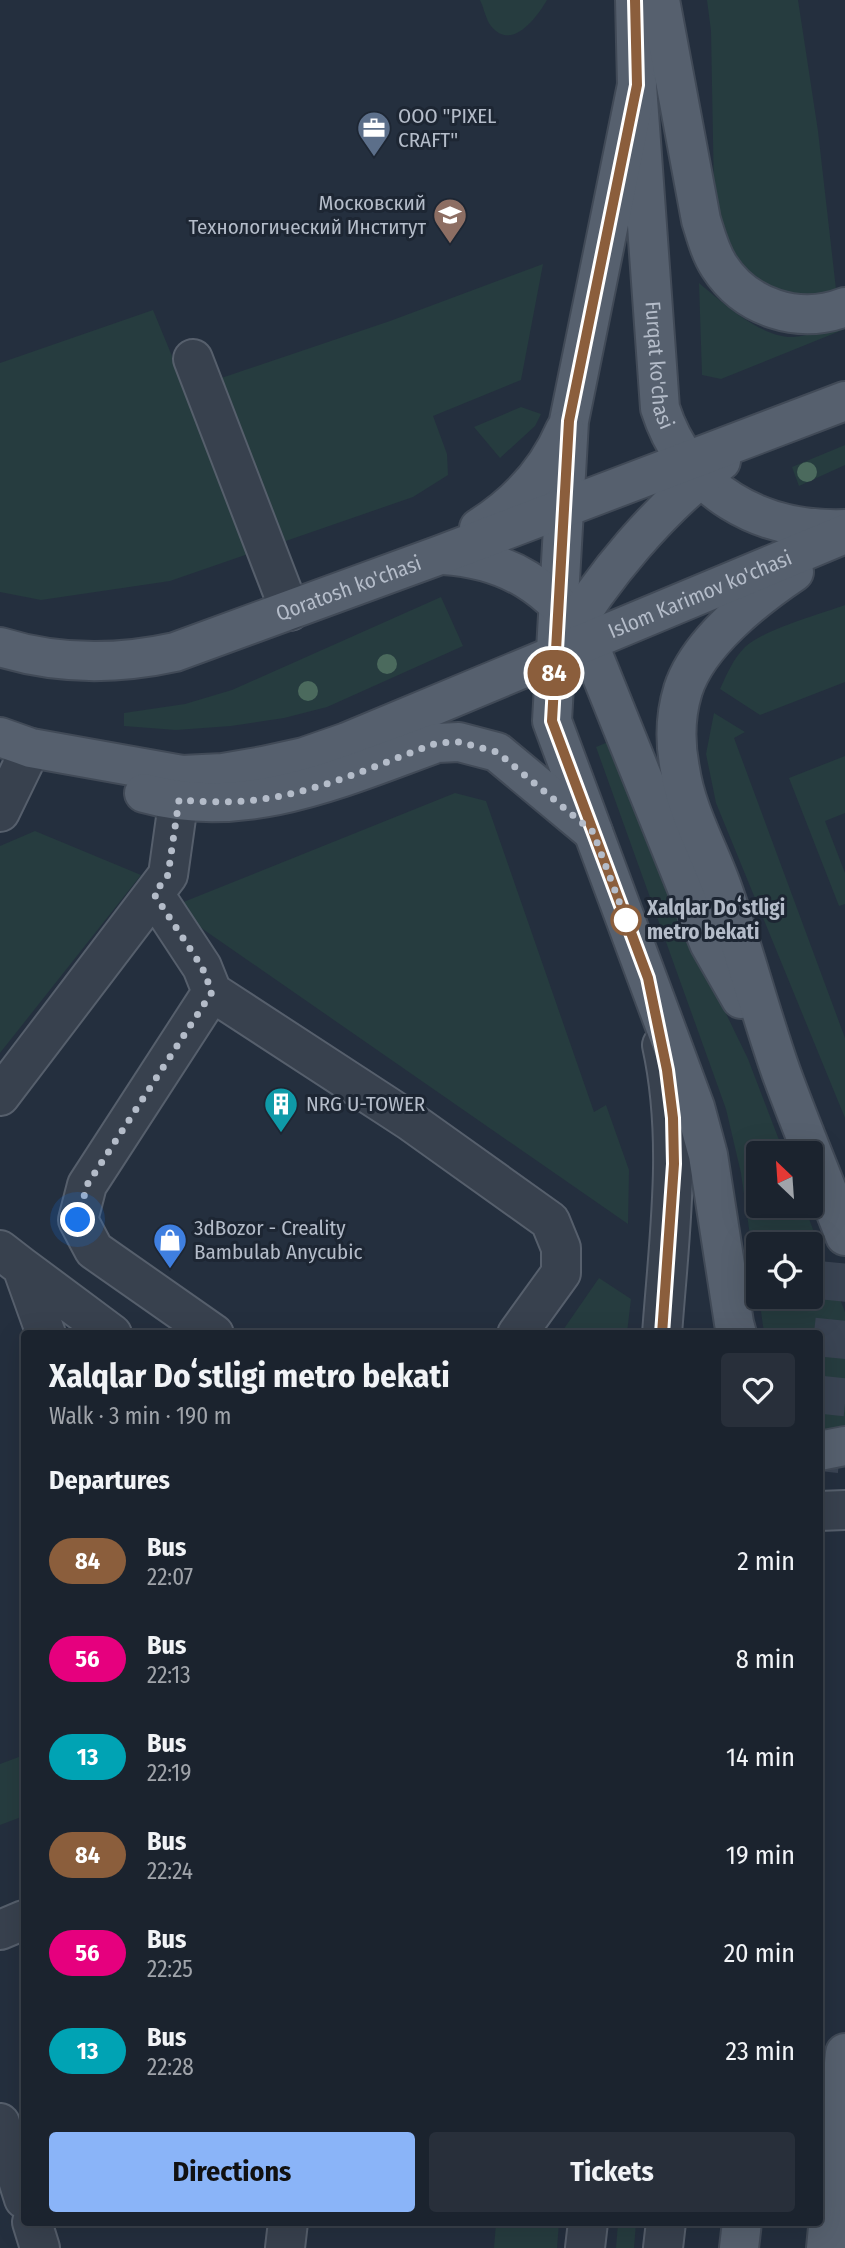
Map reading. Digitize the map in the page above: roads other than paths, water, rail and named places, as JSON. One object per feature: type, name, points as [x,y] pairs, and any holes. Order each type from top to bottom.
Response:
[{"type":"main road","name":"Furqat ko'chasi","points":[[635,0],[637,85],[660,408],[672,437],[695,470],[732,503],[761,518],[793,527],[845,533]]},
{"type":"main road","points":[[660,0],[701,220],[719,267],[749,296],[788,313],[819,314],[845,307]]},
{"type":"main road","name":"Furqat ko'chasi","points":[[637,85],[569,421],[564,508],[569,631],[552,721],[695,1107],[708,1155],[735,1330]]},
{"type":"main road","points":[[16,743],[106,780],[152,795],[223,773],[304,757],[347,742],[569,631],[594,594],[695,470],[767,432],[845,401]]},
{"type":"main road","points":[[440,555],[490,521],[526,490],[554,453],[569,421]]},
{"type":"main road","name":"Qoratosh ko'chasi","points":[[0,647],[64,661],[138,660],[204,643],[564,508],[695,470]]},
{"type":"main road","points":[[845,533],[773,586],[715,637],[683,688],[677,713],[678,753],[686,793],[722,889],[781,1071],[845,1236]]},
{"type":"main road","name":"Islom Karimov ko'chasi","points":[[569,631],[845,533]]},
{"type":"main road","points":[[440,555],[468,556],[515,572],[569,631],[709,943],[781,1071]]},
{"type":"main road","points":[[181,788],[230,802],[280,796],[314,788],[437,743],[459,742],[497,752],[593,832]]},
{"type":"main road","points":[[823,1450],[845,1446]]},
{"type":"main road","points":[[826,2248],[845,2053]]},
{"type":"main road","points":[[739,2248],[742,2226]]},
{"type":"street","points":[[193,359],[290,611]]},
{"type":"street","points":[[0,812],[16,743]]},
{"type":"street","points":[[0,1096],[168,875],[181,788]]},
{"type":"street","points":[[154,894],[202,967],[212,992],[410,1121],[550,1221],[561,1248],[561,1273],[520,1330]]},
{"type":"street","points":[[648,978],[667,1070],[673,1118],[674,1164],[662,1330]]},
{"type":"street","points":[[208,1330],[94,1250],[78,1220],[87,1185],[212,992]]},
{"type":"street","points":[[11,1259],[44,1330]]},
{"type":"street","points":[[11,1259],[107,1330]]},
{"type":"street","points":[[823,1511],[845,1510]]},
{"type":"street","points":[[0,1930],[21,1921]]},
{"type":"street","points":[[0,2123],[21,2190]]},
{"type":"street","points":[[33,2226],[40,2248]]},
{"type":"street","points":[[285,2248],[288,2226]]},
{"type":"street","points":[[585,2248],[588,2226]]},
{"type":"street","points":[[663,2248],[666,2226]]},
{"type":"tunnel","points":[[823,1432],[845,1218]]},
{"type":"place","name":"OOO \"PIXEL CRAFT\"","points":[[374,158]]},
{"type":"place","name":"Московский Технологический Институт","points":[[450,245]]},
{"type":"place","name":"Xalqlar Doʻstligi metro bekati","points":[[626,920]]},
{"type":"place","name":"NRG U-TOWER","points":[[281,1134]]},
{"type":"place","name":"3dBozor - Creality Bambulab Anycubic","points":[[170,1270]]}]
